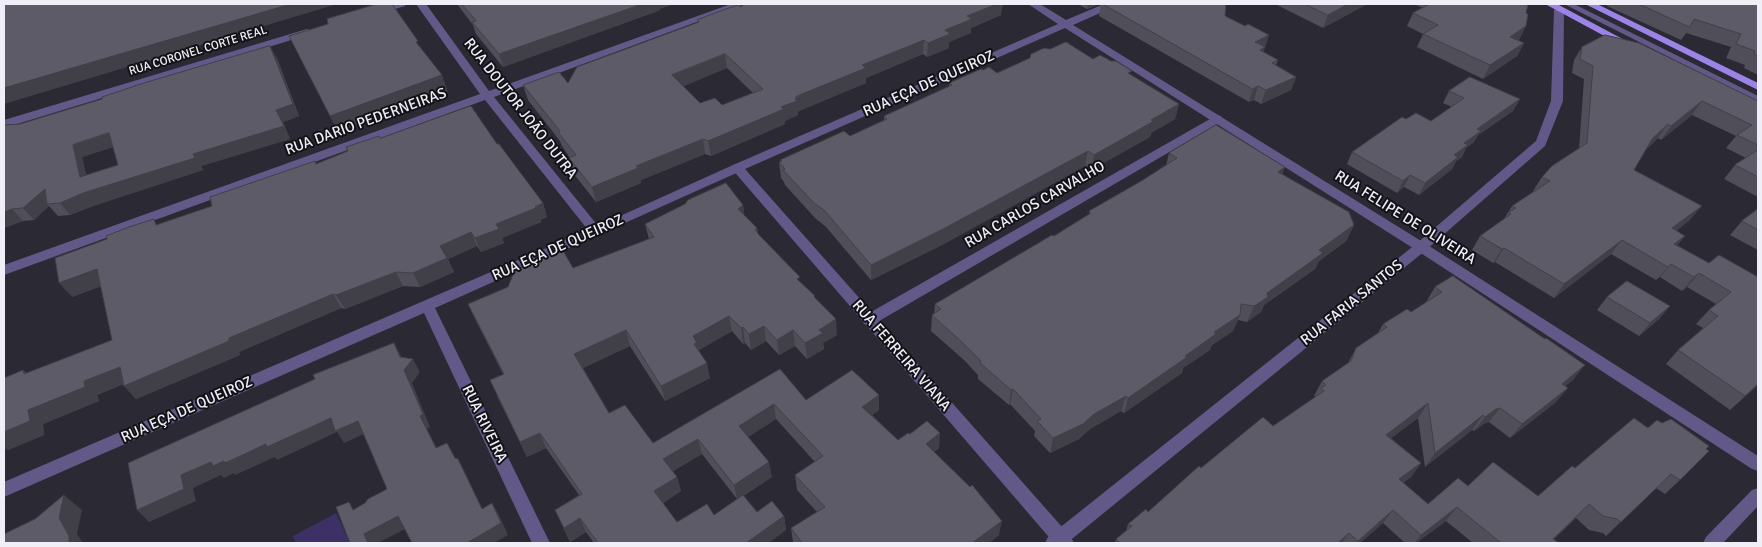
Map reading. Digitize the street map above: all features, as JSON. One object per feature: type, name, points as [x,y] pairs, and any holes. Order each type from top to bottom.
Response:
[{"type":"main road","points":[[1590,4],[1758,87]]},
{"type":"main road","points":[[1559,6],[1656,59],[1758,111]]},
{"type":"street","points":[[363,15],[401,4]]},
{"type":"street","name":"RUA DOUTOR JOÃO DUTRA","points":[[421,4],[487,95],[596,232]]},
{"type":"street","name":"RUA DARIO PEDERNEIRAS","points":[[4,270],[740,4]]},
{"type":"street","name":"RUA FELIPE DE OLIVEIRA","points":[[1033,4],[1421,247],[1758,464]]},
{"type":"street","name":"RUA EÇA DE QUEIROZ","points":[[4,490],[596,232],[737,168],[1112,4]]},
{"type":"street","name":"RUA FARIA SANTOS","points":[[1060,541],[1421,247],[1541,143],[1556,102],[1559,6]]},
{"type":"street","name":"RUA CORONEL CORTE REAL","points":[[4,124],[316,30]]},
{"type":"street","name":"RUA CARLOS CARVALHO","points":[[869,320],[1218,119]]},
{"type":"street","name":"RUA FERREIRA VIANA","points":[[737,168],[1060,541]]},
{"type":"street","name":"RUA RIVEIRA","points":[[427,305],[541,543]]},
{"type":"street","points":[[1712,543],[1758,495]]},
{"type":"lane","points":[[1559,6],[1758,99]]},
{"type":"lane","points":[[1680,48],[1745,92]]},
{"type":"lane","points":[[1656,59],[1745,92]]},
{"type":"shaded area","points":[[336,513],[350,543],[296,543],[293,536]]},
{"type":"building","points":[[4,4],[291,4],[4,88]]},
{"type":"building","points":[[377,4],[392,4],[418,41],[416,42],[442,75],[330,116],[289,36],[328,24],[327,19]]},
{"type":"building","points":[[462,4],[642,4],[499,54],[472,22],[476,21]]},
{"type":"building","points":[[745,4],[997,4],[967,16],[972,19],[945,30],[950,34],[928,43],[924,40],[862,65],[866,68],[797,96],[795,99],[797,101],[781,107],[784,109],[708,141],[703,139],[636,166],[638,168],[592,187],[569,158],[576,155],[558,132],[560,131],[523,85],[559,72],[568,83],[577,67],[699,22],[697,20],[720,11],[738,5],[740,7]],"holes":[[[725,54],[763,89],[722,105],[715,98],[700,103],[672,75]]]},
{"type":"building","points":[[1103,4],[1226,4],[1225,16],[1245,26],[1248,24],[1269,35],[1255,42],[1265,47],[1260,50],[1278,60],[1272,63],[1296,77],[1266,90],[1258,86],[1253,89]]},
{"type":"building","points":[[1305,4],[1348,4],[1328,15]]},
{"type":"building","points":[[1430,4],[1528,4],[1526,26],[1510,37],[1524,43],[1490,65],[1423,34],[1438,25],[1413,13]]},
{"type":"building","points":[[1639,4],[1758,4],[1758,56],[1754,54],[1755,51],[1736,44],[1741,34],[1694,19],[1690,27]]},
{"type":"building","points":[[1605,35],[1639,43],[1758,101],[1758,145],[1737,135],[1752,125],[1702,101],[1671,126],[1668,124],[1652,139],[1634,170],[1702,206],[1672,228],[1685,236],[1674,244],[1709,263],[1719,255],[1758,277],[1758,384],[1745,396],[1678,350],[1718,316],[1709,310],[1731,292],[1699,273],[1694,277],[1671,264],[1668,267],[1622,240],[1564,284],[1480,236],[1511,214],[1509,212],[1516,208],[1512,206],[1550,181],[1542,177],[1552,166],[1587,143],[1593,66],[1580,59],[1582,47]]},
{"type":"building","points":[[1066,42],[1093,59],[1100,55],[1111,61],[1116,61],[1132,71],[1128,73],[1179,104],[1151,120],[1154,121],[1094,155],[1088,151],[943,229],[871,265],[825,211],[814,203],[783,170],[785,169],[779,162],[844,131],[850,136],[887,119],[884,116],[952,85],[949,83],[981,69],[989,67],[997,73],[1030,58],[1031,54],[1044,48],[1050,49]]},
{"type":"building","points":[[270,46],[293,104],[276,110],[284,126],[193,154],[195,158],[83,193],[60,203],[47,204],[45,189],[23,208],[4,212],[4,125],[20,124],[102,99],[102,97]],"holes":[[[109,133],[118,165],[80,177],[73,145]]]},
{"type":"building","points":[[1470,77],[1520,99],[1477,129],[1481,131],[1464,143],[1468,145],[1454,155],[1458,157],[1425,183],[1410,175],[1403,181],[1352,152],[1402,117],[1406,119],[1416,113],[1431,121],[1464,98],[1449,91]]},
{"type":"building","points":[[471,106],[497,144],[499,144],[543,203],[536,208],[496,224],[499,229],[475,238],[471,232],[440,246],[447,258],[413,273],[396,272],[336,295],[333,294],[229,338],[229,341],[124,386],[120,367],[84,381],[85,387],[28,410],[30,421],[4,432],[4,378],[23,370],[24,374],[112,340],[97,269],[59,283],[55,258],[107,239],[106,236],[129,227],[154,219],[156,225],[212,206],[210,197],[315,161],[316,164],[348,151],[346,147],[379,136],[380,138]]},
{"type":"building","points":[[1216,125],[1285,167],[1278,172],[1349,212],[1354,225],[1319,250],[1323,253],[1267,293],[1268,297],[1254,306],[1241,304],[1240,315],[1214,332],[1216,334],[1185,356],[1187,357],[1128,398],[1126,396],[1094,414],[1083,424],[1053,438],[1037,421],[1041,419],[1013,389],[1011,390],[980,363],[981,361],[965,345],[932,315],[941,309],[935,304],[1052,235],[1054,236],[1091,213],[1089,211],[1143,180],[1177,158],[1169,153]]},
{"type":"building","points":[[1758,150],[1758,177],[1735,165]]},
{"type":"building","points":[[726,183],[743,205],[738,209],[757,228],[755,229],[759,235],[800,277],[797,279],[836,319],[819,330],[823,333],[805,343],[793,330],[777,340],[764,326],[749,334],[729,316],[693,336],[697,343],[694,344],[707,363],[661,386],[626,330],[574,354],[609,413],[625,405],[653,443],[780,369],[806,400],[852,370],[879,395],[862,407],[898,440],[908,433],[910,434],[927,421],[940,433],[926,444],[970,487],[972,485],[1002,521],[972,543],[802,543],[791,528],[825,507],[795,475],[823,456],[774,404],[739,426],[769,462],[734,485],[698,439],[663,459],[677,477],[654,491],[677,522],[707,504],[714,515],[743,495],[757,512],[772,501],[784,516],[746,543],[598,543],[580,518],[564,528],[555,510],[582,494],[540,433],[520,442],[490,380],[504,374],[468,304],[508,287],[515,270],[562,249],[573,268],[654,237],[645,224],[685,204],[688,200]]},
{"type":"building","points":[[1758,209],[1758,230],[1742,221]]},
{"type":"building","points":[[1453,276],[1585,365],[1562,384],[1568,388],[1522,424],[1500,408],[1496,409],[1485,417],[1483,415],[1435,453],[1428,403],[1386,435],[1421,463],[1399,479],[1428,504],[1458,478],[1468,486],[1493,462],[1538,496],[1572,466],[1575,468],[1634,418],[1648,428],[1657,420],[1662,423],[1671,419],[1709,446],[1706,449],[1709,451],[1680,480],[1671,474],[1621,522],[1617,519],[1603,516],[1589,504],[1553,539],[1559,543],[1501,543],[1457,507],[1421,535],[1393,510],[1358,541],[1349,533],[1338,543],[1120,543],[1116,539],[1132,526],[1128,524],[1146,509],[1148,512],[1199,466],[1201,468],[1263,417],[1273,426],[1324,391],[1321,388],[1326,385],[1322,381],[1351,361],[1356,348],[1387,327],[1383,324],[1407,309],[1411,312],[1442,292],[1435,287]]},
{"type":"building","points":[[1627,281],[1670,306],[1650,323],[1607,297]]},
{"type":"building","points":[[394,343],[400,357],[413,359],[404,370],[423,414],[420,416],[436,448],[447,443],[455,458],[458,459],[482,509],[492,503],[501,523],[467,543],[412,543],[398,516],[364,534],[368,543],[350,543],[336,507],[349,502],[353,510],[387,489],[358,421],[335,431],[331,418],[267,447],[266,444],[225,463],[224,461],[213,466],[211,462],[181,475],[184,489],[137,510],[128,463],[315,379],[313,375]]},
{"type":"building","points":[[64,495],[59,518],[69,536],[69,543],[4,543],[4,534],[35,519]]}]
